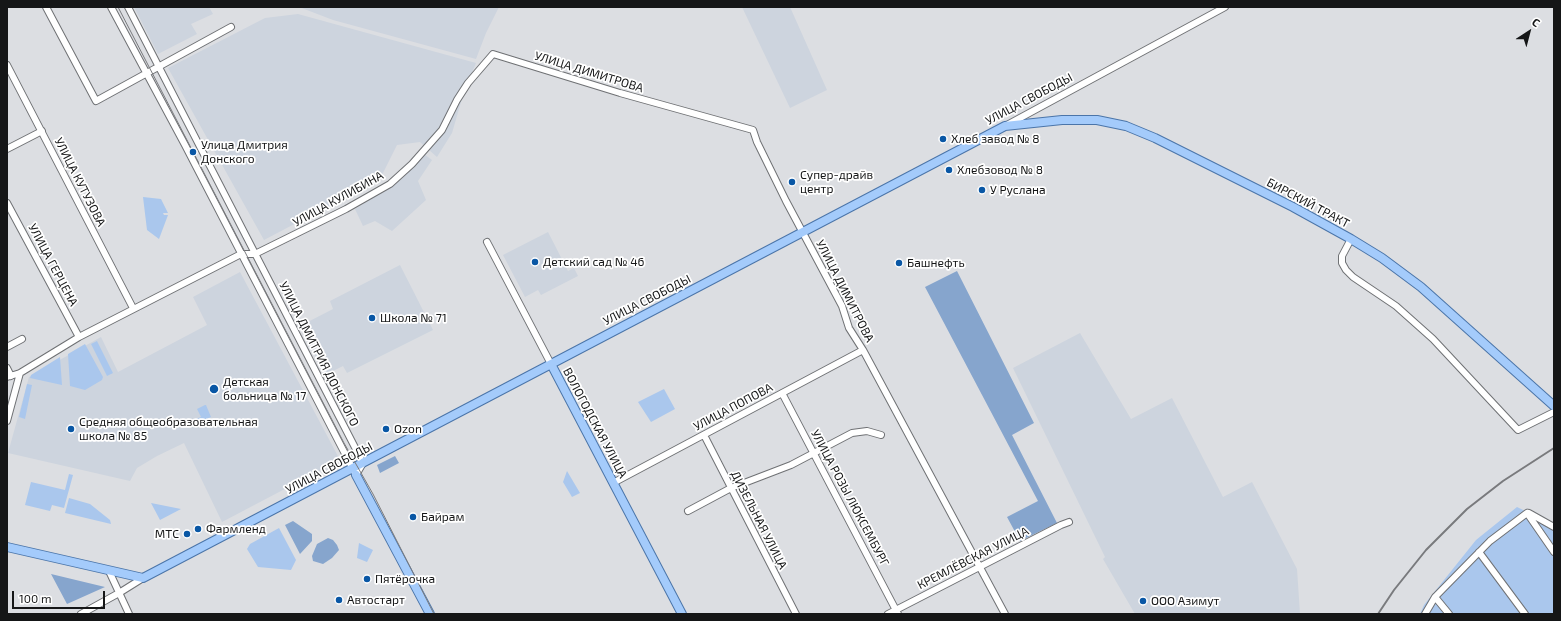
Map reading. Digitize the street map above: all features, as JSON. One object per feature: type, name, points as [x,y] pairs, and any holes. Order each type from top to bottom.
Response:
[{"type":"main road","name":"БИРСКИЙ ТРАКТ","points":[[1005,126],[1085,119],[1110,122],[1126,126],[1155,138],[1293,207],[1382,258],[1415,282],[1554,406]]},
{"type":"main road","name":"УЛИЦА СВОБОДЫ","points":[[143,578],[354,472],[364,463],[1005,126]]},
{"type":"main road","name":"ВОЛОГОДСКАЯ УЛИЦА","points":[[551,364],[682,614]]},
{"type":"main road","points":[[354,472],[430,614]]},
{"type":"main road","points":[[7,547],[143,578]]},
{"type":"street","points":[[46,7],[96,101],[231,27]]},
{"type":"street","name":"УЛИЦА ДМИТРИЯ ДОНСКОГО","points":[[111,7],[354,472]]},
{"type":"street","name":"УЛИЦА ДМИТРИЯ ДОНСКОГО","points":[[128,7],[364,463]]},
{"type":"street","name":"УЛИЦА СВОБОДЫ","points":[[1005,126],[1225,7]]},
{"type":"street","name":"УЛИЦА ДИМИТРОВА","points":[[493,54],[620,93],[753,130],[803,233],[842,306],[849,328],[863,350],[1005,614]]},
{"type":"street","name":"УЛИЦА КУЛИБИНА","points":[[256,254],[346,209],[390,184],[412,164],[442,130],[457,100],[468,83],[493,54]]},
{"type":"street","name":"УЛИЦА КУТУЗОВА","points":[[7,65],[133,308]]},
{"type":"street","points":[[7,149],[42,131]]},
{"type":"street","name":"УЛИЦА ГЕРЦЕНА","points":[[7,203],[79,337]]},
{"type":"street","points":[[1351,239],[1342,256],[1342,263],[1346,270],[1353,277],[1396,306],[1433,339],[1518,430],[1554,412]]},
{"type":"street","name":"ВОЛОГОДСКАЯ УЛИЦА","points":[[487,242],[551,364]]},
{"type":"street","points":[[7,368],[9,377],[20,373],[79,337],[133,308],[241,254],[256,254]]},
{"type":"street","points":[[7,347],[22,339]]},
{"type":"street","name":"УЛИЦА ПОПОВА","points":[[613,483],[863,350]]},
{"type":"street","points":[[7,421],[20,373]]},
{"type":"street","name":"УЛИЦА РОЗЫ ЛЮКСЕМБУРГ","points":[[782,393],[897,612]]},
{"type":"street","points":[[688,510],[731,488],[791,465],[813,452],[852,433],[867,431],[882,435]]},
{"type":"street","name":"ДИЗЕЛЬНАЯ УЛИЦА","points":[[704,435],[796,614]]},
{"type":"street","points":[[1527,513],[1554,527]]},
{"type":"street","points":[[1527,513],[1554,552]]},
{"type":"street","points":[[1425,614],[1435,597],[1479,552],[1511,524],[1527,513]]},
{"type":"street","name":"КРЕМЛЁВСКАЯ УЛИЦА","points":[[888,614],[897,612],[1069,522]]},
{"type":"street","points":[[1479,552],[1525,614]]},
{"type":"street","points":[[109,571],[129,614]]},
{"type":"street","name":"УЛИЦА СВОБОДЫ","points":[[80,614],[119,594],[143,578]]},
{"type":"street","points":[[1435,597],[1450,614]]},
{"type":"shaded area","points":[[134,7],[209,7],[213,14],[191,24],[197,34],[158,54]]},
{"type":"shaded area","points":[[299,7],[499,7],[486,33],[476,59],[333,20]]},
{"type":"shaded area","points":[[742,7],[790,7],[827,90],[790,108]]},
{"type":"shaded area","points":[[298,14],[476,63],[464,92],[452,133],[437,157],[420,142],[397,145],[380,179],[264,240],[168,68],[265,18]]},
{"type":"shaded area","points":[[424,154],[432,160],[418,181],[426,200],[392,231],[375,221],[363,226],[355,209],[401,179]]},
{"type":"shaded area","points":[[143,197],[161,199],[168,213],[163,213],[164,215],[168,215],[159,239],[147,230]]},
{"type":"shaded area","name":"Детский сад № 46","points":[[548,232],[568,271],[574,268],[578,276],[541,295],[538,290],[525,297],[503,255]]},
{"type":"shaded area","name":"Школа № 71","points":[[400,265],[433,330],[347,373],[343,366],[325,375],[300,326],[333,309],[330,301]]},
{"type":"shaded area","points":[[957,271],[1034,423],[1012,435],[1057,523],[1020,541],[1007,517],[1038,501],[925,287]]},
{"type":"shaded area","name":"Детская больница № 17","points":[[240,272],[340,460],[222,522],[184,443],[157,456],[137,468],[130,481],[8,453],[29,377],[101,337],[118,372],[207,325],[193,297]]},
{"type":"shaded area","points":[[1080,333],[1131,419],[1172,398],[1223,497],[1252,482],[1297,569],[1300,614],[1135,614],[1103,559],[1105,557],[1013,368]]},
{"type":"shaded area","points":[[97,341],[113,373],[107,376],[91,344]]},
{"type":"shaded area","points":[[85,344],[103,377],[102,380],[85,390],[70,386],[68,354]]},
{"type":"shaded area","points":[[60,357],[62,385],[30,378],[31,375]]},
{"type":"shaded area","points":[[27,384],[32,385],[25,419],[19,417]]},
{"type":"shaded area","points":[[664,389],[675,409],[651,422],[638,402]]},
{"type":"shaded area","points":[[205,405],[211,417],[190,426],[189,422],[201,417],[197,409]]},
{"type":"shaded area","points":[[395,456],[399,463],[380,473],[377,465]]},
{"type":"shaded area","points":[[567,471],[580,493],[572,497],[563,482]]},
{"type":"shaded area","points":[[69,474],[73,475],[64,508],[52,505],[50,511],[25,505],[31,482],[65,490]]},
{"type":"shaded area","points":[[69,498],[90,504],[110,520],[111,524],[65,513]]},
{"type":"shaded area","points":[[151,503],[181,509],[160,520]]},
{"type":"shaded area","points":[[1517,507],[1554,525],[1554,614],[1420,614],[1424,605],[1476,540]]},
{"type":"shaded area","points":[[293,521],[312,534],[312,541],[300,554],[285,525]]},
{"type":"shaded area","points":[[279,528],[296,560],[291,570],[258,567],[247,549],[250,544]]},
{"type":"shaded area","points":[[328,538],[333,540],[339,550],[332,558],[323,564],[313,561],[312,556],[317,544]]},
{"type":"shaded area","points":[[359,543],[373,550],[367,562],[357,558]]},
{"type":"shaded area","points":[[51,574],[105,587],[67,604]]},
{"type":"tram line","points":[[118,7],[344,443],[373,494],[434,614]]},
{"type":"railway","points":[[1378,614],[1394,590],[1426,550],[1467,509],[1503,481],[1554,448]]},
{"type":"place","name":"Хлеб завод № 8","points":[[943,139]]},
{"type":"place","name":"Улица Дмитрия Донского","points":[[193,152]]},
{"type":"place","name":"Хлебзовод № 8","points":[[949,170]]},
{"type":"place","name":"Супер-драйв центр","points":[[792,182]]},
{"type":"place","name":"У Руслана","points":[[982,190]]},
{"type":"place","name":"Детский сад № 46","points":[[535,262]]},
{"type":"place","name":"Башнефть","points":[[899,263]]},
{"type":"place","name":"Школа № 71","points":[[372,318]]},
{"type":"place","name":"Детская больница № 17","points":[[214,389]]},
{"type":"place","name":"Средняя общеобразовательная школа № 85","points":[[71,429]]},
{"type":"place","name":"Ozon","points":[[386,429]]},
{"type":"place","name":"Байрам","points":[[413,517]]},
{"type":"place","name":"Фармленд","points":[[198,529]]},
{"type":"place","name":"МТС","points":[[187,534]]},
{"type":"place","name":"Пятёрочка","points":[[367,579]]},
{"type":"place","name":"Автостарт","points":[[339,600]]},
{"type":"place","name":"ООО Азимут","points":[[1143,601]]}]
